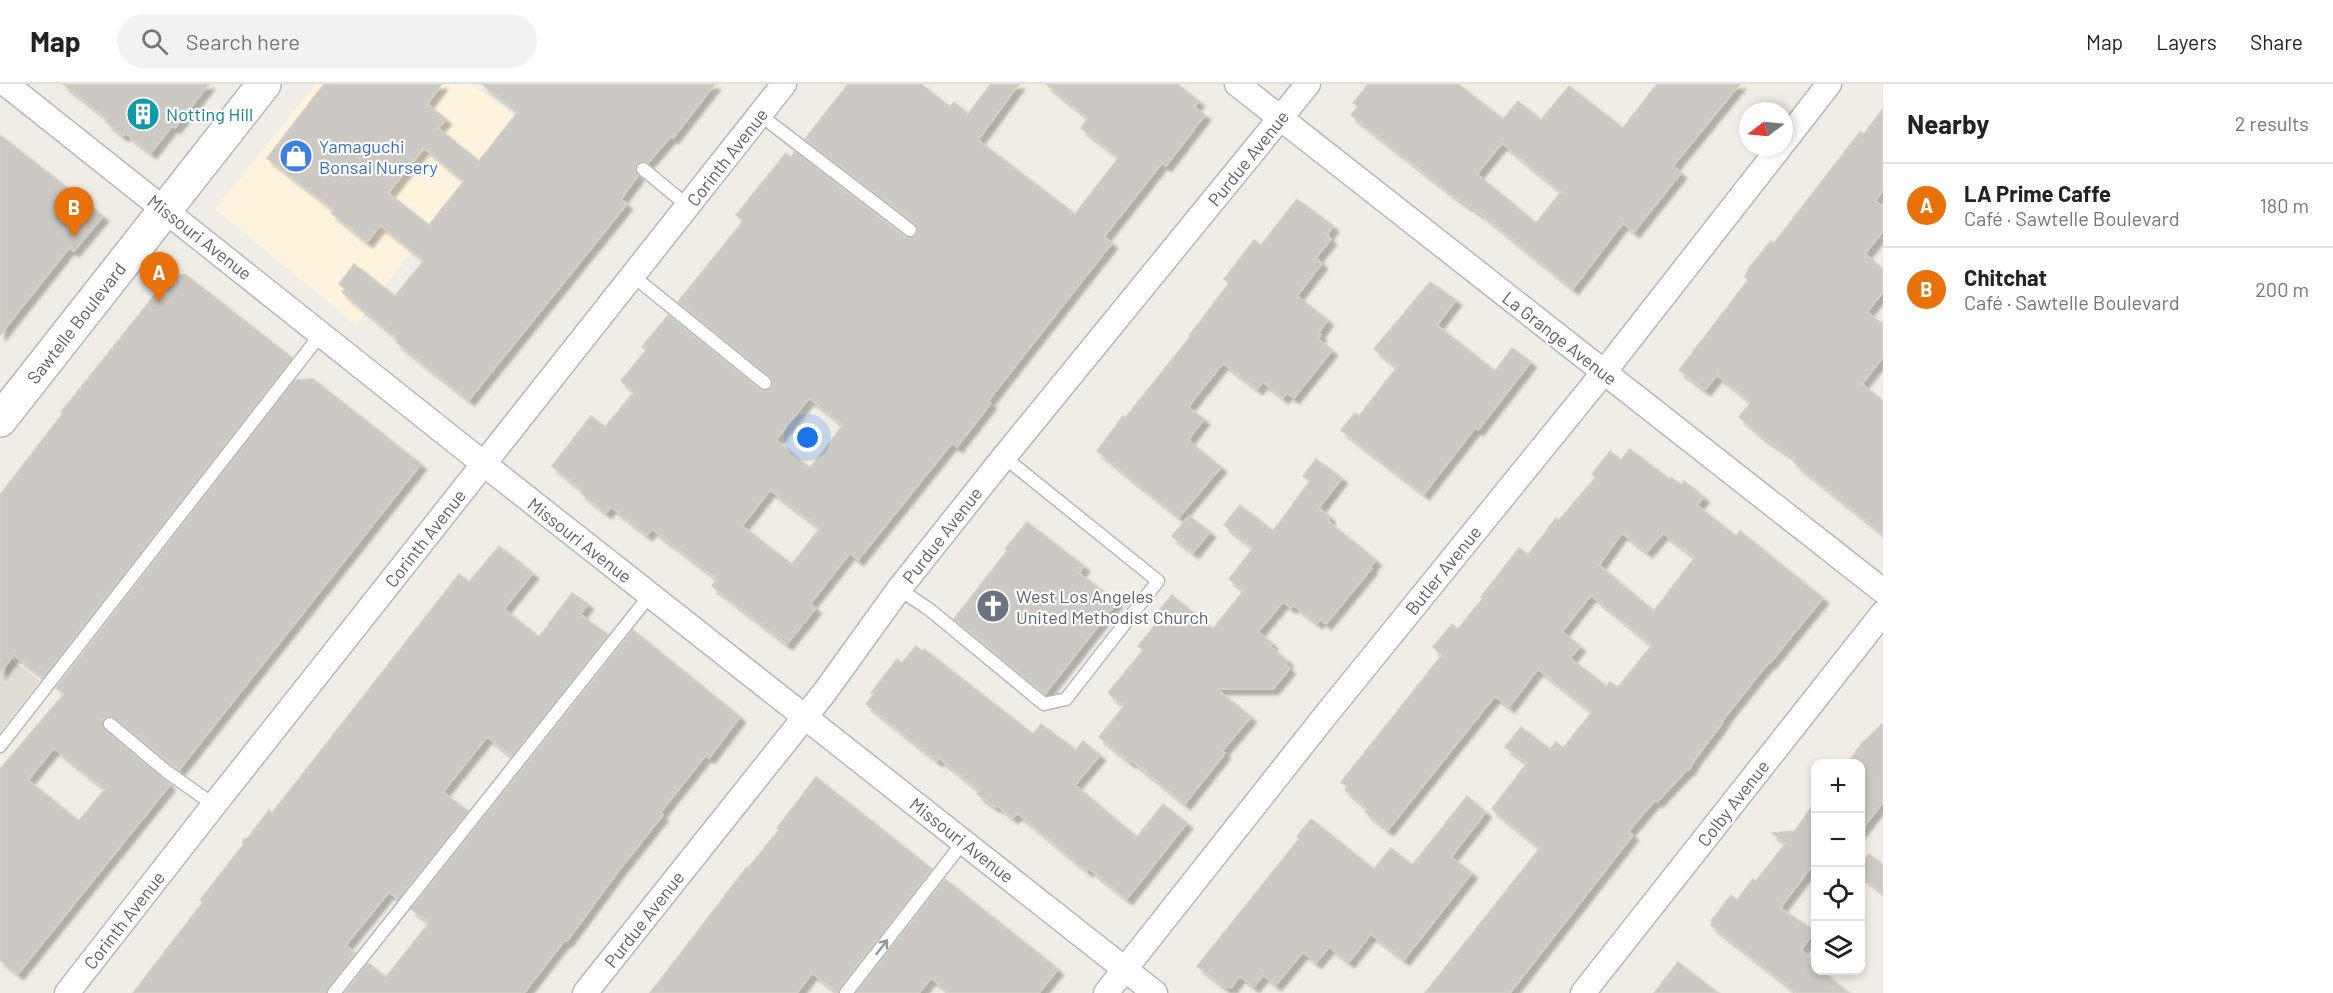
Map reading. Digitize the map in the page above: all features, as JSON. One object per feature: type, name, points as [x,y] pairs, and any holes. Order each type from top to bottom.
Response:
[{"type":"street","name":"Missouri Avenue","points":[[5,84],[1155,993]]},
{"type":"street","name":"Sawtelle Boulevard","points":[[0,420],[264,84]]},
{"type":"street","name":"Corinth Avenue","points":[[68,993],[784,84]]},
{"type":"street","name":"La Grange Avenue","points":[[1237,84],[1883,591]]},
{"type":"street","name":"Purdue Avenue","points":[[585,993],[824,693],[899,589],[1308,84]]},
{"type":"street","points":[[1793,130],[1829,84]]},
{"type":"street","name":"Butler Avenue","points":[[1106,993],[1333,707],[1604,372],[1773,156]]},
{"type":"street","name":"Colby Avenue","points":[[1583,993],[1883,613]]},
{"type":"lane","points":[[0,89],[5,84]]},
{"type":"lane","points":[[760,115],[910,230]]},
{"type":"lane","points":[[643,169],[688,206]]},
{"type":"lane","points":[[633,276],[765,383]]},
{"type":"lane","points":[[0,746],[321,334]]},
{"type":"lane","points":[[899,589],[930,610],[1044,704],[1066,699],[1158,581],[1004,457]]},
{"type":"lane","points":[[334,993],[650,595]]},
{"type":"lane","points":[[110,724],[166,771],[214,805]]},
{"type":"lane","points":[[846,993],[964,841]]},
{"type":"shaded area","points":[[316,84],[471,84],[513,115],[356,325],[215,209]]},
{"type":"shaded area","points":[[0,650],[40,681],[0,732]]},
{"type":"building","name":"Notting Hill","points":[[63,84],[209,84],[175,128],[172,126],[151,153],[125,133],[123,136],[106,122],[108,119]]},
{"type":"building","points":[[324,84],[442,84],[427,104],[446,119],[438,128],[479,161],[518,112],[482,84],[715,84],[673,138],[671,136],[648,163],[641,161],[636,164],[635,171],[638,176],[621,199],[627,204],[469,400],[396,342],[398,339],[342,292],[345,289],[339,284],[354,264],[395,296],[424,260],[380,225],[367,242],[331,213],[334,210],[267,158]],"holes":[[[424,148],[464,181],[429,225],[388,193]]]},
{"type":"building","points":[[848,84],[921,84],[950,107],[954,102],[968,114],[991,84],[1019,84],[978,140],[1075,214],[1119,157],[1081,128],[1088,118],[1046,84],[1177,84],[1199,101],[1194,107],[1205,115],[1166,166],[1162,163],[1104,237],[1112,243],[988,401],[991,403],[957,447],[952,443],[858,560],[850,553],[810,604],[816,608],[787,644],[712,586],[717,579],[652,529],[647,535],[611,507],[606,513],[552,466],[591,416],[605,427],[634,392],[621,381],[646,350],[642,347],[668,315],[760,389],[767,391],[772,388],[773,381],[770,377],[678,302],[743,221],[736,215],[786,153],[791,157],[795,152],[905,237],[910,238],[916,235],[918,230],[915,223],[805,139]],"holes":[[[809,398],[843,425],[810,468],[776,440]],[[770,490],[820,528],[792,564],[742,526]]]},
{"type":"building","points":[[1368,84],[1458,84],[1503,119],[1518,101],[1541,120],[1569,86],[1623,128],[1657,84],[1740,84],[1673,166],[1681,173],[1634,232],[1623,223],[1573,289],[1484,216],[1454,196],[1351,115],[1358,106],[1353,103]],"holes":[[[1502,143],[1561,192],[1536,223],[1477,174]]]},
{"type":"building","points":[[1883,109],[1883,190],[1875,201],[1883,207],[1883,231],[1865,254],[1883,269],[1883,292],[1867,312],[1883,324],[1883,357],[1862,384],[1883,401],[1883,534],[1797,465],[1793,460],[1795,458],[1764,438],[1739,417],[1751,402],[1717,375],[1705,390],[1679,370],[1748,280],[1745,277],[1749,268],[1771,241],[1774,243],[1860,132],[1864,134]]},
{"type":"building","points":[[0,135],[103,216],[74,251],[69,248],[0,335]]},
{"type":"building","points":[[1297,199],[1333,226],[1327,235],[1331,239],[1316,258],[1322,263],[1297,296],[1328,320],[1318,333],[1321,335],[1318,339],[1332,350],[1294,398],[1287,393],[1283,398],[1263,382],[1257,389],[1223,363],[1188,407],[1204,419],[1188,440],[1221,467],[1179,517],[1097,451],[1123,416],[1125,418],[1190,337],[1229,283],[1224,279],[1254,240],[1261,245]]},
{"type":"building","points":[[185,274],[292,358],[43,677],[14,655],[0,673],[0,495],[63,413],[61,412],[169,277]]},
{"type":"building","points":[[1430,282],[1456,300],[1437,325],[1495,371],[1512,348],[1531,362],[1478,430],[1475,428],[1424,494],[1341,430],[1355,413],[1359,416],[1397,367],[1374,349]]},
{"type":"building","points":[[313,379],[421,464],[179,770],[115,718],[108,716],[103,719],[102,726],[105,730],[169,786],[18,974],[0,960],[0,769],[64,694],[56,688],[295,380]],"holes":[[[54,748],[105,789],[79,821],[28,780]]]},
{"type":"building","points":[[1630,449],[1669,479],[1671,477],[1681,485],[1684,481],[1704,497],[1697,505],[1736,536],[1740,531],[1823,598],[1722,721],[1690,769],[1657,802],[1655,800],[1628,832],[1633,835],[1510,993],[1425,993],[1540,848],[1492,809],[1527,763],[1505,747],[1521,727],[1550,749],[1556,742],[1563,748],[1591,713],[1590,710],[1538,669],[1509,707],[1495,696],[1388,830],[1365,812],[1368,809],[1345,790],[1348,787],[1341,782],[1442,655],[1433,647],[1452,624],[1458,629],[1519,548],[1528,555],[1556,518],[1559,520],[1596,477],[1592,474],[1610,451],[1621,460]],"holes":[[[1622,533],[1647,552],[1663,533],[1695,557],[1654,611],[1599,565]],[[1591,595],[1652,645],[1618,687],[1610,682],[1606,686],[1570,658],[1580,646],[1562,632]]]},
{"type":"building","points":[[1316,459],[1342,478],[1319,508],[1330,517],[1328,521],[1376,560],[1326,624],[1320,619],[1317,623],[1293,605],[1291,608],[1283,602],[1258,632],[1272,643],[1270,646],[1288,661],[1285,664],[1290,668],[1273,689],[1217,689],[1251,717],[1222,751],[1225,753],[1185,804],[1099,737],[1124,706],[1108,693],[1143,650],[1138,646],[1161,618],[1156,614],[1172,595],[1213,629],[1244,590],[1229,579],[1253,548],[1224,525],[1240,505],[1273,531],[1310,481],[1303,476]]},
{"type":"building","points":[[1189,516],[1210,532],[1193,553],[1172,536]]},
{"type":"building","points":[[1027,522],[1084,566],[1079,573],[1117,602],[1045,694],[954,619]]},
{"type":"building","points":[[499,546],[533,573],[504,609],[539,637],[572,593],[588,604],[580,614],[608,635],[512,756],[487,737],[443,792],[468,811],[398,899],[389,892],[346,945],[355,953],[326,993],[133,993],[203,902],[200,900],[243,845],[243,839],[248,838],[269,810],[272,813],[459,574],[469,582]]},
{"type":"building","points":[[633,630],[740,717],[709,758],[706,755],[660,813],[663,815],[567,941],[565,940],[524,993],[345,993],[368,963],[386,977],[429,923],[411,909]]},
{"type":"building","points":[[916,646],[922,651],[924,649],[1033,734],[1041,724],[1076,750],[1083,741],[1100,755],[1075,785],[1137,837],[1163,804],[1187,823],[1127,899],[1088,868],[1087,871],[1017,813],[1013,818],[977,794],[980,791],[939,758],[937,761],[866,704],[874,694],[871,693],[897,659],[902,663]]},
{"type":"building","points":[[1883,723],[1883,802],[1865,825],[1865,759],[1851,759],[1862,743]]},
{"type":"building","points":[[816,777],[932,869],[839,988],[838,993],[812,973],[797,993],[650,993],[747,867],[779,830],[777,828]]},
{"type":"building","points":[[1467,796],[1486,812],[1451,857],[1472,873],[1404,960],[1371,934],[1349,962],[1329,947],[1316,963],[1303,952],[1276,985],[1263,975],[1254,987],[1240,976],[1231,988],[1228,986],[1226,988],[1197,966],[1299,839],[1297,837],[1311,819],[1374,869],[1391,848],[1411,864]]},
{"type":"building","points":[[1811,808],[1811,867],[1780,908],[1811,928],[1811,936],[1801,950],[1811,959],[1809,962],[1811,975],[1826,975],[1849,993],[1797,993],[1711,925],[1713,922],[1711,921],[1731,895],[1737,900],[1753,879],[1756,881],[1786,843],[1772,833],[1795,831]]},
{"type":"building","points":[[1869,854],[1883,865],[1883,892],[1865,879],[1865,859]]},
{"type":"building","points":[[945,879],[1058,969],[1039,993],[950,993],[931,978],[919,993],[856,993]]},
{"type":"building","points":[[1678,962],[1718,993],[1654,993]]},
{"type":"place","name":"Notting Hill","points":[[143,114]]},
{"type":"place","name":"Yamaguchi Bonsai Nursery","points":[[296,156]]},
{"type":"place","name":"Chitchat","points":[[74,237]]},
{"type":"place","name":"LA Prime Caffe","points":[[159,302]]},
{"type":"place","name":"West Los Angeles United Methodist Church","points":[[993,606]]}]
